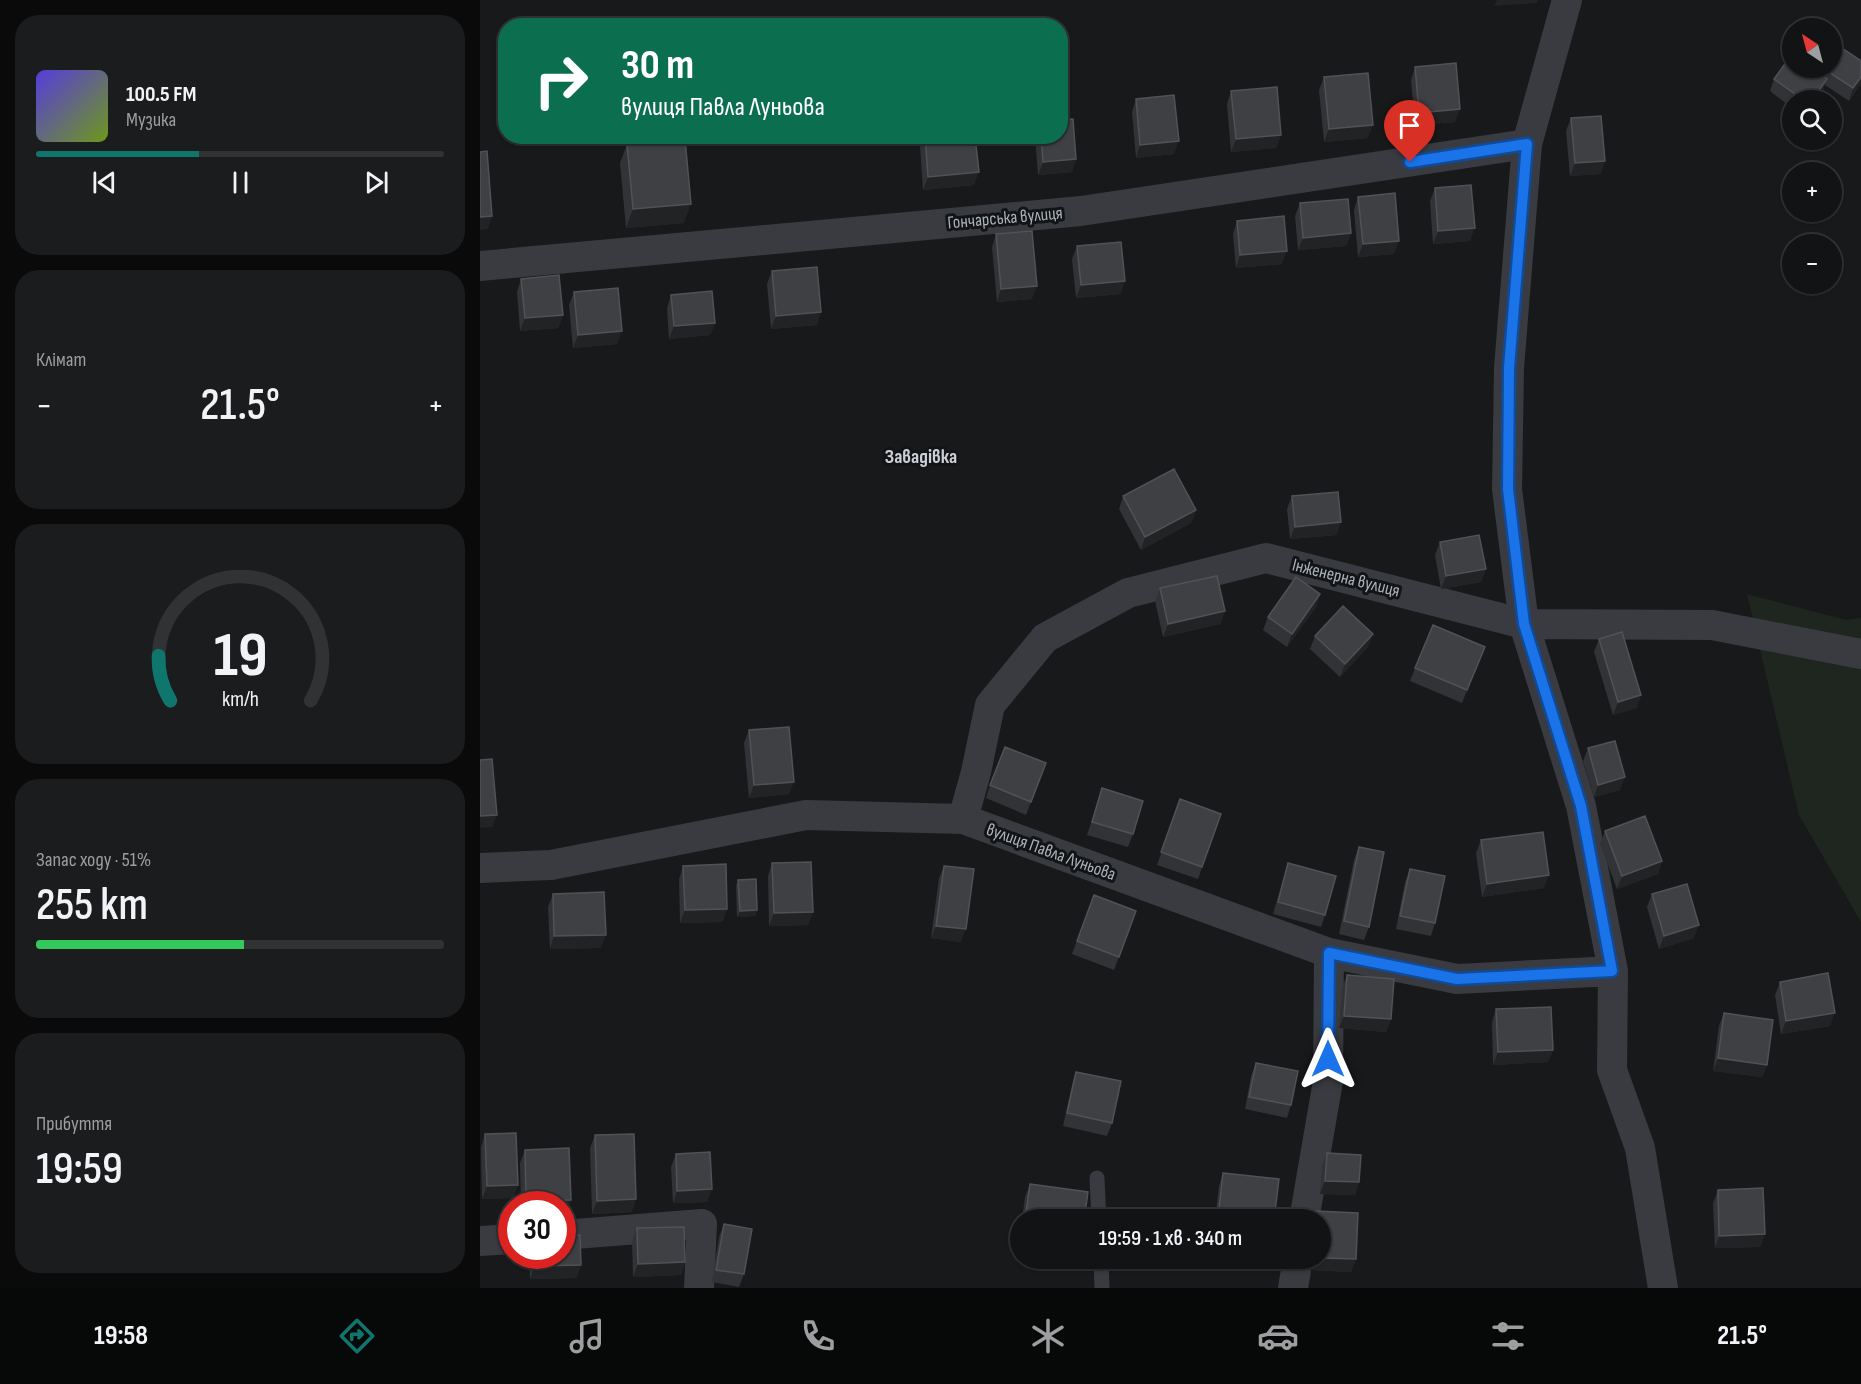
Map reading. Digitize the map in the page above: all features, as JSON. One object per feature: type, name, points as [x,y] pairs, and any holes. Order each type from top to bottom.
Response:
[{"type":"street","points":[[1567,0],[1527,144],[1509,368],[1508,478],[1524,624],[1581,806],[1612,971],[1612,1070],[1640,1148],[1663,1288]]},
{"type":"street","name":"Гончарська вулиця","points":[[480,266],[1081,211],[1527,144]]},
{"type":"street","name":"Інженерна вулиця","points":[[963,819],[976,772],[990,705],[1045,638],[1128,593],[1266,558],[1524,624],[1712,625],[1861,654]]},
{"type":"street","name":"вулиця Павла Луньова","points":[[480,868],[551,865],[806,815],[963,819],[1329,953],[1457,979],[1612,971]]},
{"type":"street","points":[[1306,1209],[1328,1081],[1329,953]]},
{"type":"street","points":[[576,1234],[702,1224],[699,1288]]},
{"type":"street","points":[[480,1241],[498,1240]]},
{"type":"street","points":[[1293,1288],[1296,1269]]},
{"type":"lane","points":[[1098,1178],[1099,1209]]},
{"type":"lane","points":[[1101,1269],[1102,1288]]},
{"type":"shaded area","points":[[1747,594],[1846,620],[1861,618],[1861,922],[1799,815]]},
{"type":"building","points":[[1842,48],[1861,61],[1861,77],[1853,88],[1838,78],[1842,78]]},
{"type":"building","points":[[1456,63],[1460,109],[1419,113],[1415,67]]},
{"type":"building","points":[[1782,68],[1782,78],[1827,79],[1819,90],[1790,90],[1774,79]]},
{"type":"building","points":[[1368,73],[1373,125],[1329,129],[1324,77]]},
{"type":"building","points":[[1277,87],[1281,135],[1236,139],[1231,91]]},
{"type":"building","points":[[1174,95],[1179,141],[1140,145],[1136,99]]},
{"type":"building","points":[[1601,116],[1605,161],[1575,163],[1571,118]]},
{"type":"building","points":[[1068,119],[1073,119],[1076,159],[1043,162],[1042,144],[1068,144]]},
{"type":"building","points":[[627,144],[685,144],[691,204],[633,209]]},
{"type":"building","points":[[926,144],[976,144],[979,172],[928,177]]},
{"type":"building","points":[[487,151],[492,216],[480,217],[480,152]]},
{"type":"building","points":[[1471,185],[1475,228],[1438,231],[1435,188]]},
{"type":"building","points":[[1395,193],[1399,241],[1363,244],[1358,197]]},
{"type":"building","points":[[1348,199],[1351,233],[1303,238],[1300,203]]},
{"type":"building","points":[[1284,216],[1287,251],[1240,255],[1237,221]]},
{"type":"building","points":[[1032,231],[1037,286],[1001,289],[996,234]]},
{"type":"building","points":[[1121,242],[1125,281],[1081,285],[1077,246]]},
{"type":"building","points":[[817,267],[821,312],[776,316],[772,271]]},
{"type":"building","points":[[559,275],[563,315],[525,318],[521,279]]},
{"type":"building","points":[[618,288],[622,331],[578,335],[574,292]]},
{"type":"building","points":[[712,291],[715,323],[674,326],[671,295]]},
{"type":"building","points":[[1174,469],[1196,510],[1145,537],[1123,496]]},
{"type":"building","points":[[1338,492],[1341,522],[1295,527],[1292,496]]},
{"type":"building","points":[[1479,535],[1486,569],[1446,576],[1440,542]]},
{"type":"building","points":[[1217,576],[1225,611],[1168,624],[1160,588]]},
{"type":"building","points":[[1296,577],[1320,594],[1292,634],[1268,617]]},
{"type":"building","points":[[1343,606],[1373,634],[1345,664],[1315,636]]},
{"type":"building","points":[[1433,625],[1485,647],[1467,690],[1415,668]]},
{"type":"building","points":[[1622,632],[1641,695],[1618,702],[1599,639]]},
{"type":"building","points":[[789,727],[794,782],[754,785],[749,730]]},
{"type":"building","points":[[1615,741],[1625,777],[1598,785],[1588,748]]},
{"type":"building","points":[[1005,747],[1046,763],[1031,802],[990,785]]},
{"type":"building","points":[[492,759],[497,815],[480,816],[480,760]]},
{"type":"building","points":[[1102,788],[1143,801],[1133,834],[1092,822]]},
{"type":"building","points":[[1180,799],[1221,814],[1202,867],[1161,852]]},
{"type":"building","points":[[1645,816],[1662,861],[1622,876],[1605,831]]},
{"type":"building","points":[[1543,832],[1549,875],[1487,884],[1481,840]]},
{"type":"building","points":[[1359,847],[1384,852],[1369,927],[1344,921]]},
{"type":"building","points":[[811,862],[813,912],[774,913],[772,863]]},
{"type":"building","points":[[1288,863],[1336,876],[1325,915],[1278,902]]},
{"type":"building","points":[[726,864],[727,909],[685,910],[683,866]]},
{"type":"building","points":[[944,866],[974,869],[966,929],[936,926]]},
{"type":"building","points":[[1410,869],[1445,876],[1435,923],[1400,916]]},
{"type":"building","points":[[756,879],[757,910],[740,911],[738,880]]},
{"type":"building","points":[[1687,884],[1699,925],[1664,936],[1652,894]]},
{"type":"building","points":[[604,892],[606,935],[554,936],[553,894]]},
{"type":"building","points":[[1094,895],[1136,911],[1119,957],[1077,941]]},
{"type":"building","points":[[1828,973],[1835,1013],[1786,1021],[1780,982]]},
{"type":"building","points":[[1347,975],[1394,979],[1391,1019],[1344,1016]]},
{"type":"building","points":[[1551,1007],[1553,1050],[1498,1052],[1496,1009]]},
{"type":"building","points":[[1724,1013],[1773,1020],[1767,1065],[1718,1058]]},
{"type":"building","points":[[1256,1063],[1298,1071],[1291,1105],[1249,1097]]},
{"type":"building","points":[[1076,1072],[1121,1081],[1112,1123],[1067,1113]]},
{"type":"building","points":[[516,1133],[518,1185],[487,1186],[485,1134]]},
{"type":"building","points":[[634,1134],[636,1199],[597,1201],[595,1135]]},
{"type":"building","points":[[569,1148],[571,1191],[526,1191],[525,1150]]},
{"type":"building","points":[[710,1152],[712,1189],[677,1191],[676,1154]]},
{"type":"building","points":[[1327,1153],[1361,1155],[1359,1182],[1325,1181]]},
{"type":"building","points":[[1223,1173],[1279,1179],[1275,1209],[1219,1209]]},
{"type":"building","points":[[1030,1184],[1088,1192],[1086,1209],[1027,1209]]},
{"type":"building","points":[[1763,1188],[1765,1234],[1719,1236],[1718,1190]]},
{"type":"building","points":[[1331,1212],[1358,1213],[1356,1259],[1331,1258]]},
{"type":"building","points":[[724,1224],[752,1229],[744,1274],[716,1270]]},
{"type":"building","points":[[684,1227],[685,1262],[638,1264],[637,1228]]},
{"type":"building","points":[[576,1235],[580,1235],[581,1265],[576,1265]]},
{"type":"district","name":"Завадівка","points":[[921,457]]},
{"type":"route","points":[[1328,1059],[1329,953],[1457,979],[1612,971],[1581,806],[1524,624],[1508,489],[1509,368],[1527,144],[1410,162]]}]
